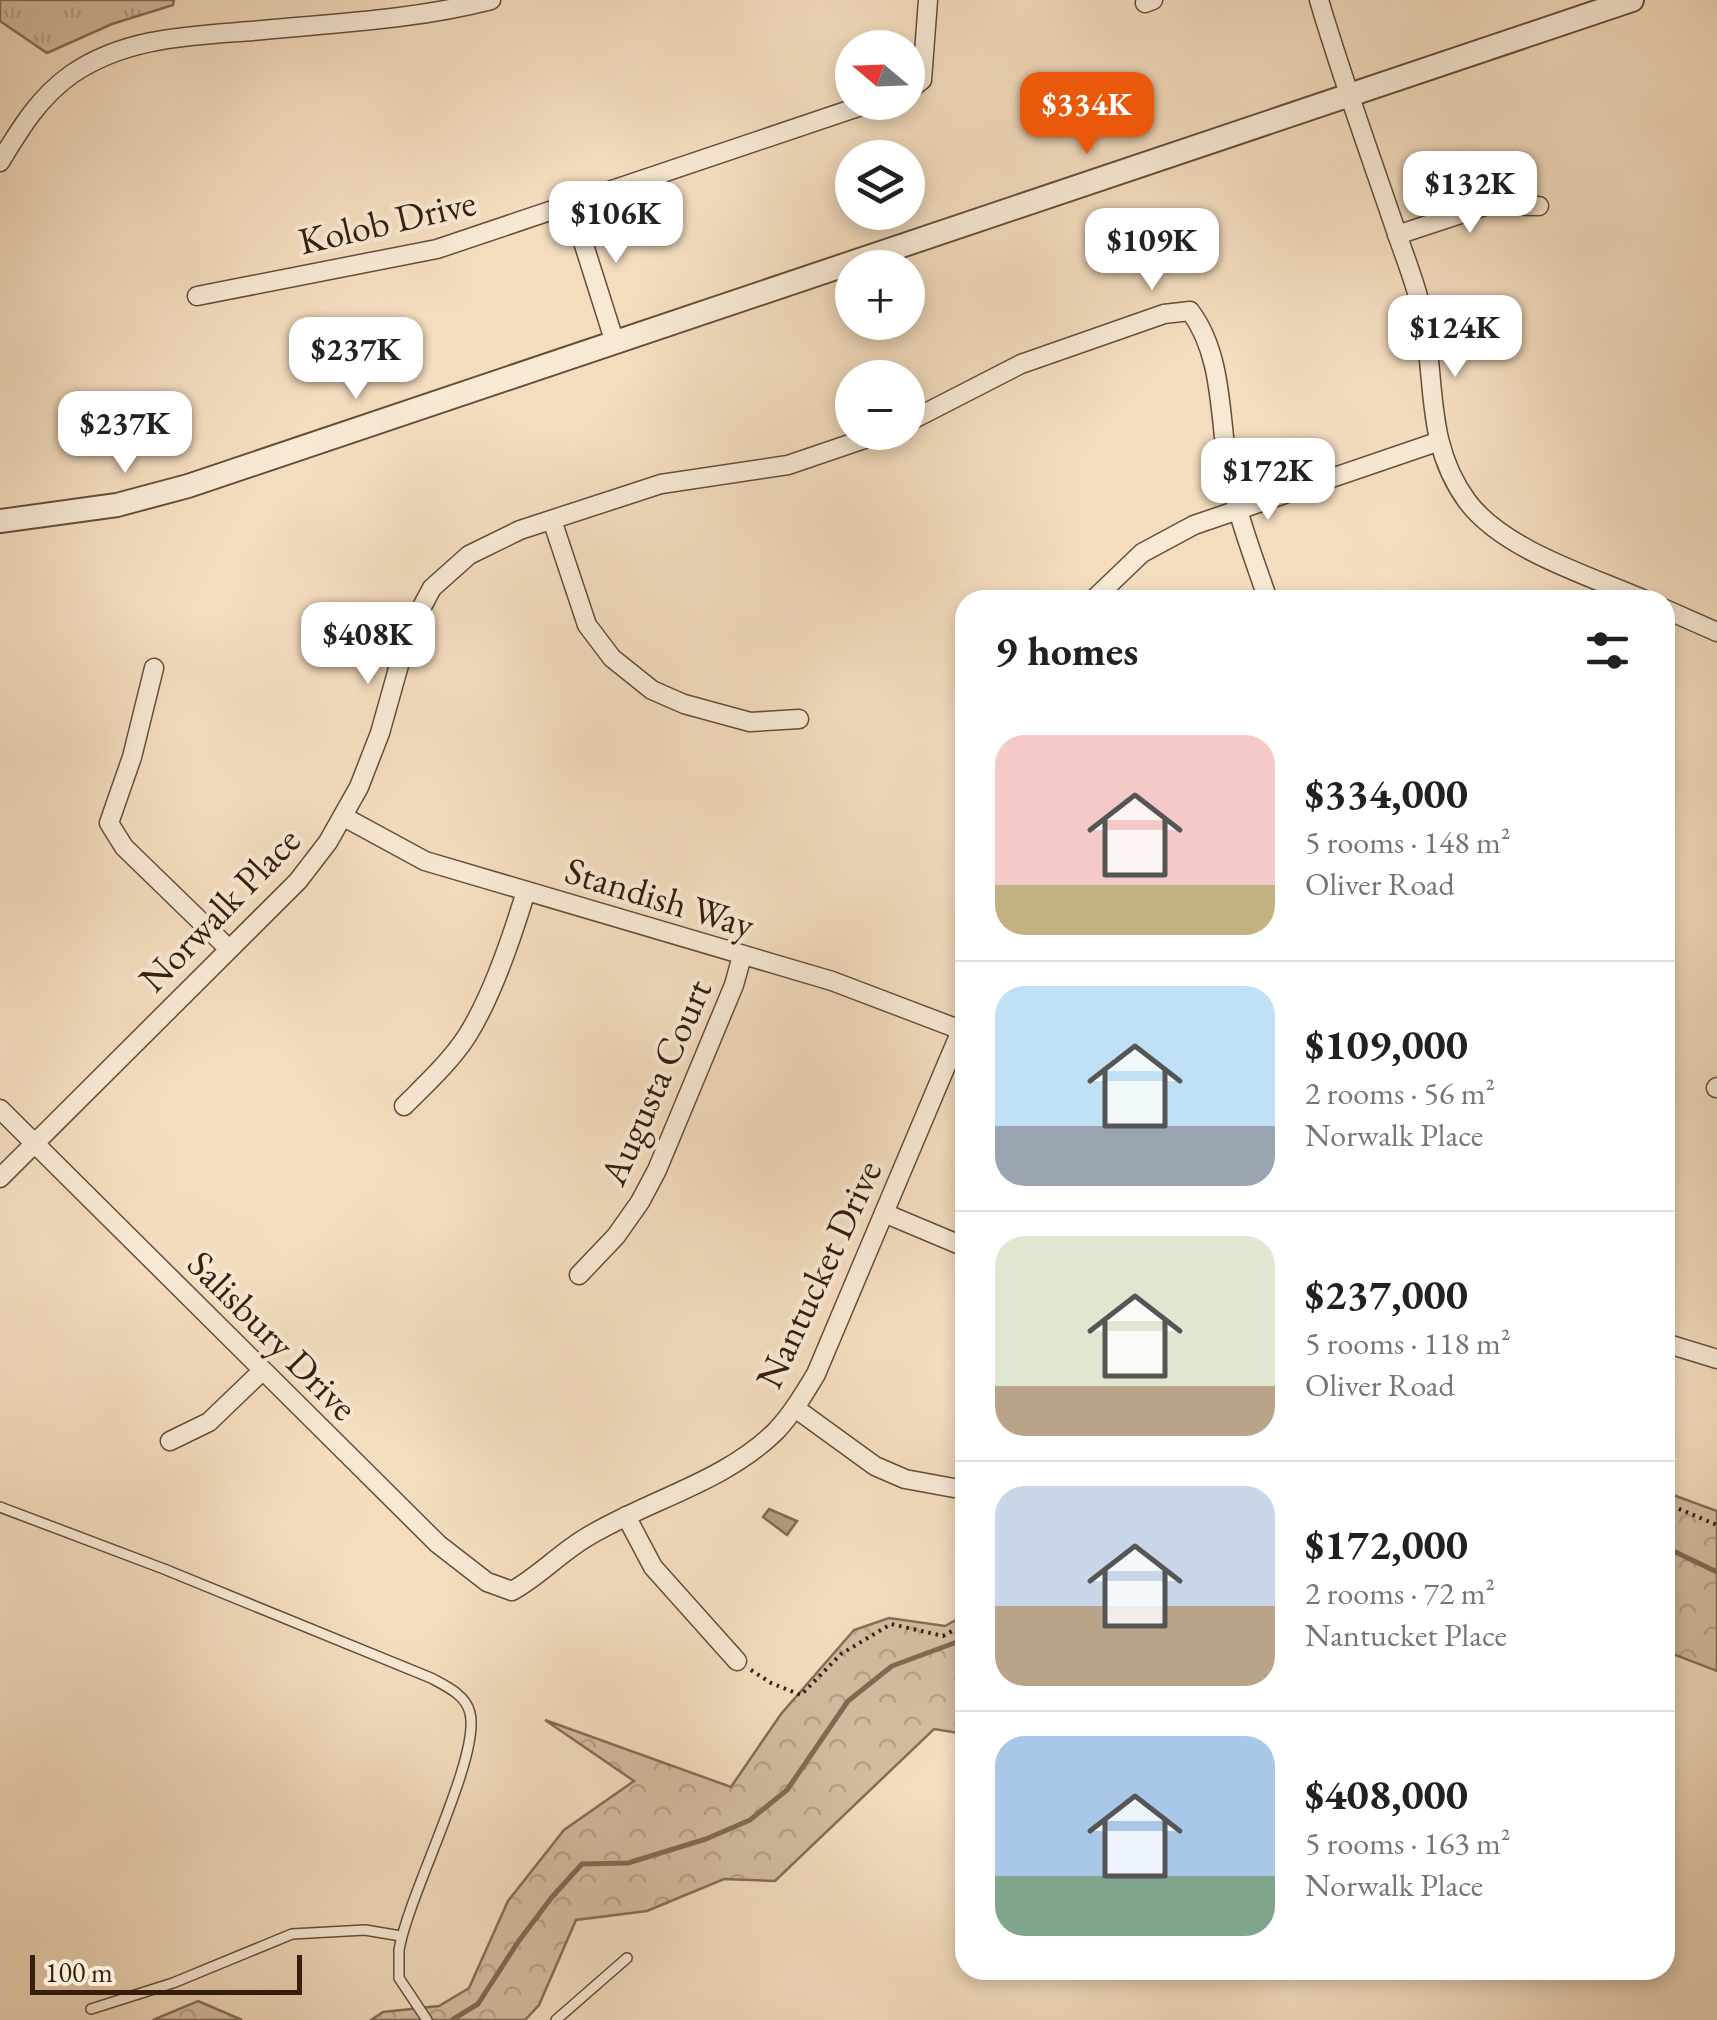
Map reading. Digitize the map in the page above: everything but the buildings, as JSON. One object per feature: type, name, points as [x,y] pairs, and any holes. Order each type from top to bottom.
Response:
[{"type":"street","points":[[0,162],[31,112],[71,75],[120,48],[162,39],[429,12],[491,0]]},
{"type":"street","points":[[925,40],[928,0]]},
{"type":"street","points":[[1319,0],[1420,303],[1437,442],[1468,503],[1501,532],[1541,555],[1622,590]]},
{"type":"street","points":[[0,522],[117,505],[188,486],[1632,0]]},
{"type":"street","name":"Kolob Drive","points":[[197,296],[437,249],[835,115]]},
{"type":"street","points":[[571,204],[614,343]]},
{"type":"street","points":[[1397,235],[1488,205],[1539,206]]},
{"type":"street","points":[[925,413],[1021,364],[1164,314],[1190,311],[1205,331],[1217,378],[1238,508],[1265,590]]},
{"type":"street","points":[[1103,590],[1142,552],[1194,525],[1437,442]]},
{"type":"street","name":"Norwalk Place","points":[[0,1178],[298,881],[344,817],[360,787],[380,734],[408,633],[432,588],[468,555],[520,530],[662,484],[788,465],[835,449]]},
{"type":"street","points":[[552,520],[587,625],[612,658],[652,690],[684,704],[750,722],[798,719]]},
{"type":"street","points":[[1675,613],[1717,632]]},
{"type":"street","points":[[154,668],[132,757],[109,823],[124,848],[228,948]]},
{"type":"street","name":"Standish Way","points":[[344,817],[424,861],[887,999],[955,1023]]},
{"type":"street","points":[[404,1106],[450,1059],[468,1033],[517,921],[526,890]]},
{"type":"street","name":"Augusta Court","points":[[579,1275],[616,1236],[657,1170],[734,986],[742,956]]},
{"type":"street","name":"Nantucket Drive","points":[[512,1591],[587,1536],[734,1463],[773,1433],[795,1408],[816,1374],[955,1045]]},
{"type":"street","name":"Salisbury Drive","points":[[0,1109],[438,1544],[487,1582],[512,1591]]},
{"type":"street","points":[[884,1213],[955,1242]]},
{"type":"street","points":[[1675,1345],[1717,1359]]},
{"type":"street","points":[[170,1441],[209,1422],[262,1371]]},
{"type":"street","points":[[795,1408],[875,1466],[905,1479],[954,1488]]},
{"type":"street","points":[[626,1516],[653,1567],[737,1662]]},
{"type":"lane","points":[[0,1507],[431,1678],[463,1700],[470,1713],[466,1758],[401,1936],[400,1978],[425,2017]]},
{"type":"lane","points":[[91,2009],[174,1984],[292,1934],[365,1930],[401,1936]]},
{"type":"lane","points":[[556,2020],[627,1958]]},
{"type":"path","points":[[1675,1508],[1717,1525]]},
{"type":"path","points":[[737,1662],[802,1696],[841,1654],[891,1624],[943,1636],[955,1629]]},
{"type":"green space","points":[[0,0],[174,0],[173,5],[112,24],[47,53],[0,21]]},
{"type":"green space","points":[[1675,1496],[1717,1511],[1717,1671],[1675,1655]]},
{"type":"green space","points":[[889,1618],[945,1626],[955,1620],[955,1732],[934,1729],[775,1881],[724,1879],[647,1911],[576,1920],[539,2005],[525,2020],[371,2020],[383,2012],[439,2006],[469,1988],[508,1901],[564,1830],[634,1781],[545,1720],[731,1787],[781,1714],[854,1630]]},
{"type":"green space","points":[[198,2001],[242,2020],[153,2020]]},
{"type":"water","points":[[769,1509],[797,1521],[787,1535],[763,1517]]},
{"type":"waterway","points":[[1675,1552],[1717,1572]]},
{"type":"waterway","points":[[452,2020],[478,2004],[518,1942],[582,1864],[628,1863],[706,1839],[750,1820],[787,1790],[848,1701],[892,1666],[955,1643]]}]
